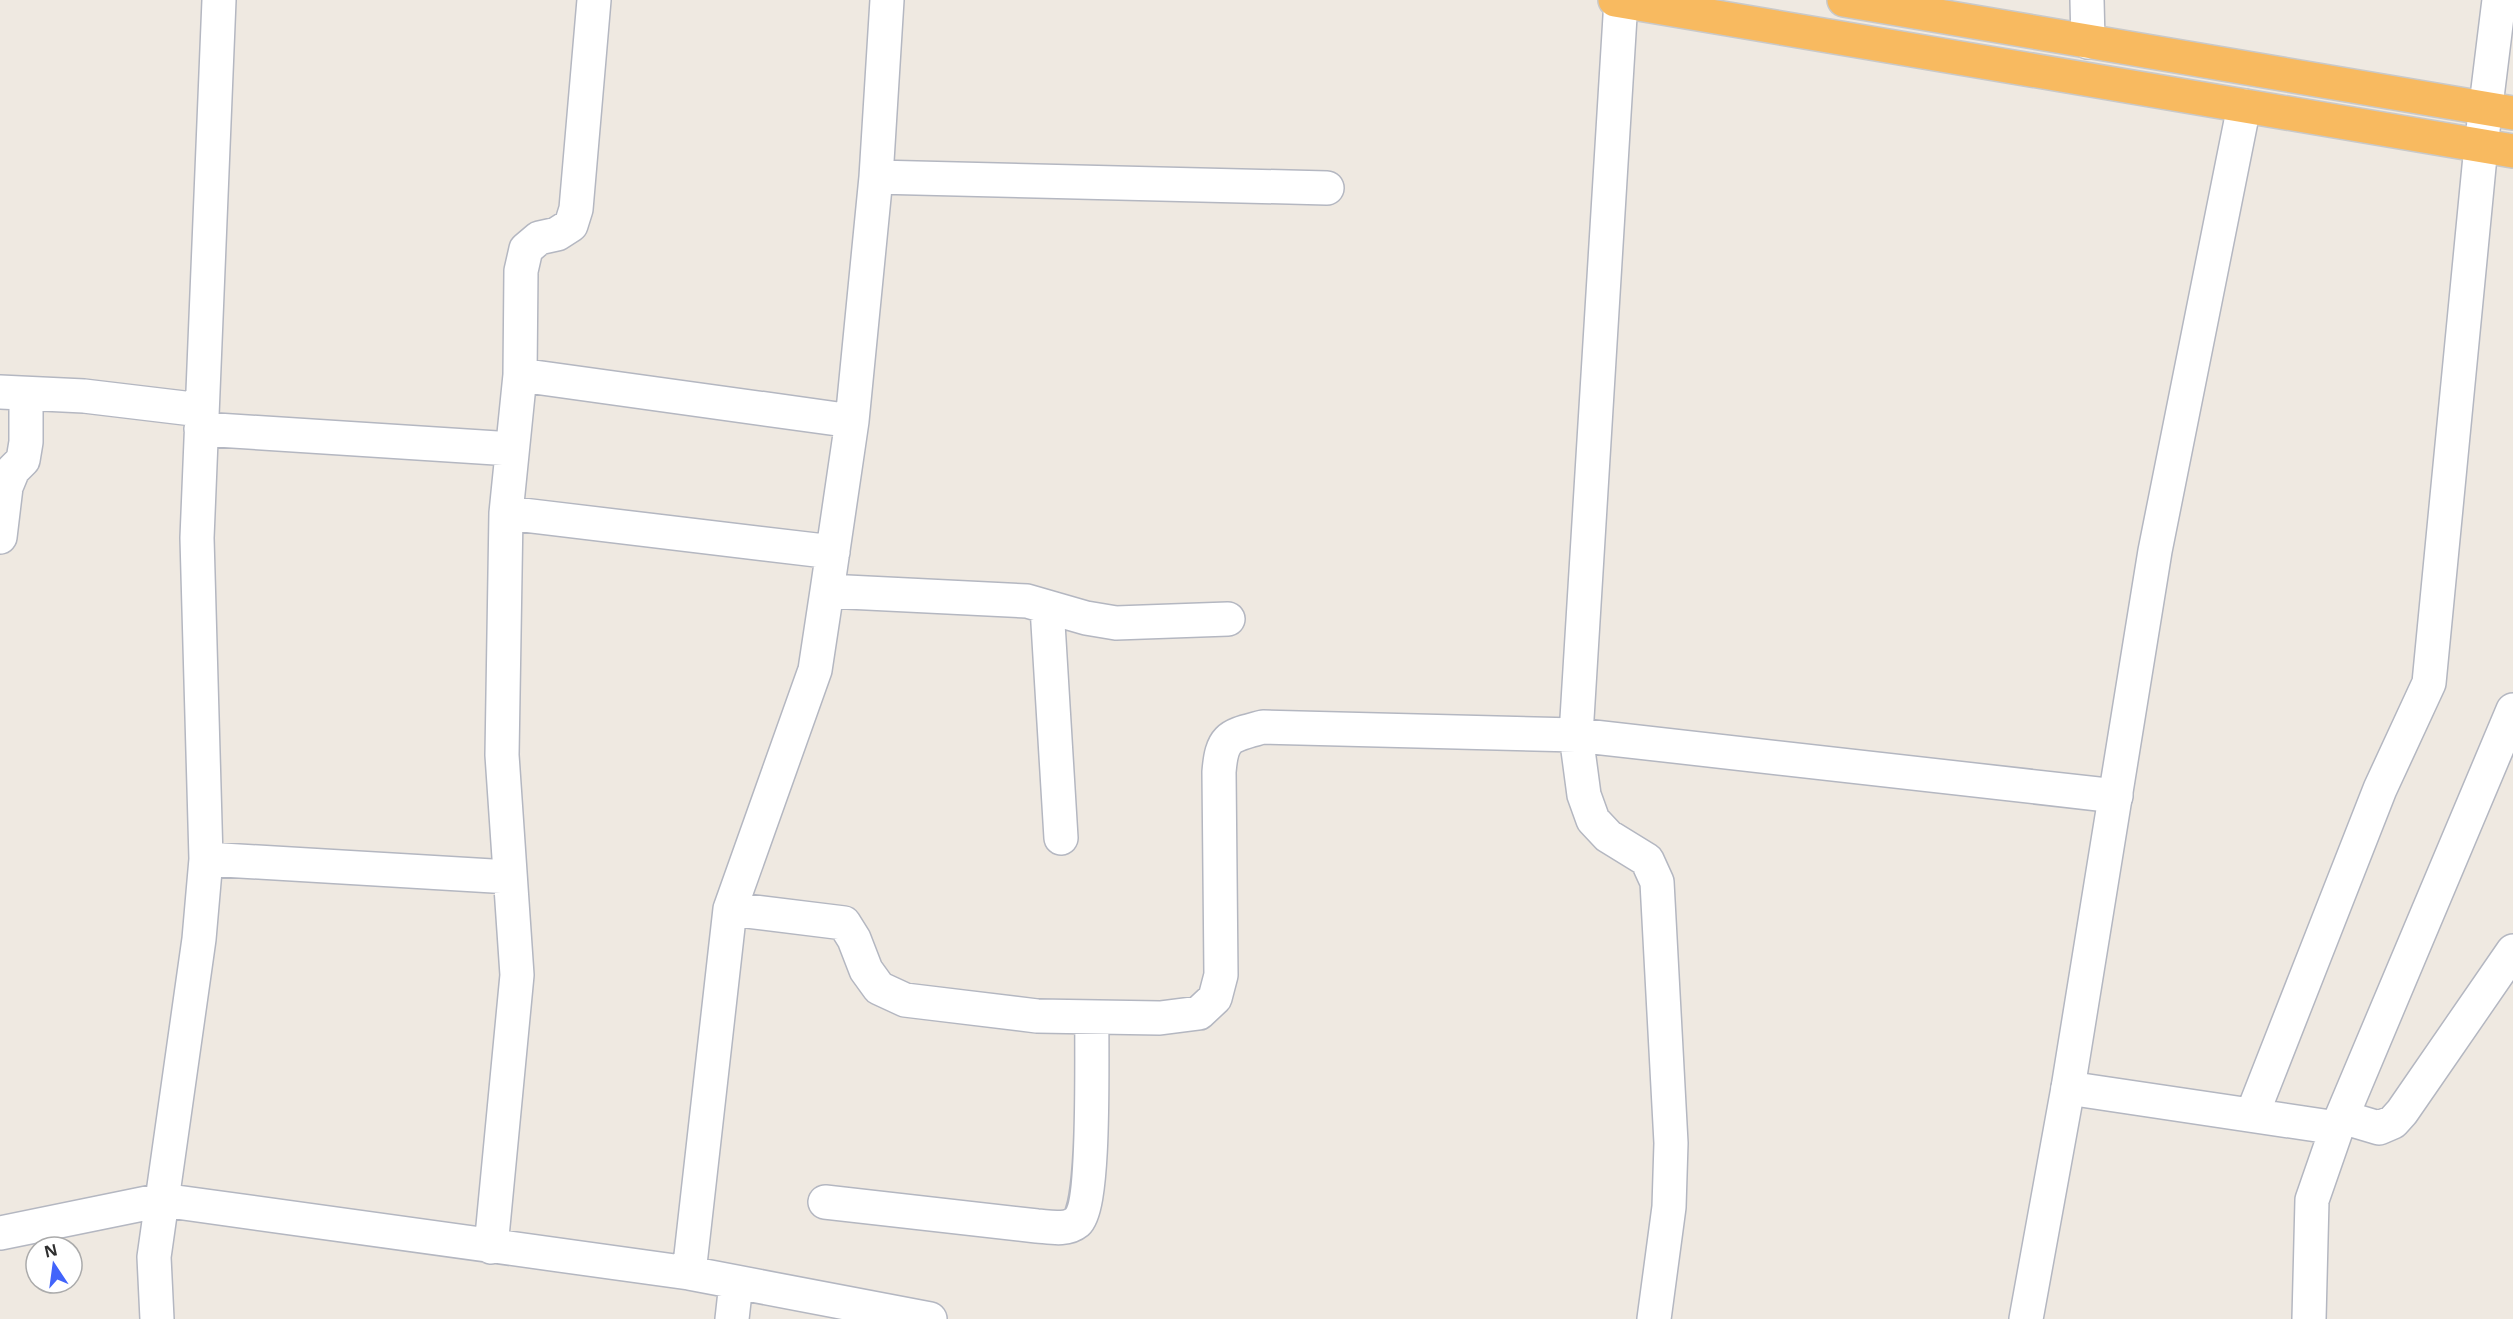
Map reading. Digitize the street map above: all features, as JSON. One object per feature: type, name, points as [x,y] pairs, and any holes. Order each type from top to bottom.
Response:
[{"type":"highway","points":[[1619,0],[2513,151]]},
{"type":"highway","points":[[1844,0],[2499,111]]},
{"type":"street","points":[[157,1319],[154,1257],[199,939],[206,859],[198,538],[219,0]]},
{"type":"street","points":[[491,1246],[517,975],[502,755],[506,513],[520,375],[521,271],[526,249],[539,238],[557,234],[571,225],[576,209],[594,0]]},
{"type":"street","points":[[689,1273],[730,909],[815,670],[852,421],[876,177],[887,0]]},
{"type":"street","points":[[1619,0],[1576,735],[1584,795],[1593,820],[1608,836],[1647,860],[1657,882],[1659,894],[1671,1143],[1669,1207],[1654,1319]]},
{"type":"street","points":[[2087,0],[2088,42]]},
{"type":"street","points":[[2252,1115],[2380,789],[2429,683],[2481,146],[2499,111],[2499,0]]},
{"type":"street","points":[[2026,1319],[2068,1088],[2155,551],[2244,106]]},
{"type":"street","points":[[876,177],[1327,188]]},
{"type":"street","points":[[520,375],[852,421]]},
{"type":"street","points":[[0,537],[6,487],[13,470],[23,460],[13,393],[84,396],[201,419],[512,449]]},
{"type":"street","points":[[506,513],[833,552]]},
{"type":"street","points":[[827,591],[1027,601],[1086,618],[1116,623],[1228,619]]},
{"type":"street","points":[[1047,607],[1062,838]]},
{"type":"street","points":[[2309,1319],[2312,1200],[2339,1122],[2513,710]]},
{"type":"street","points":[[730,909],[844,923],[854,939],[866,970],[879,988],[905,1000],[1037,1016],[1160,1018],[1199,1013],[1215,998],[1221,975],[1219,772],[1221,748],[1234,735],[1263,727],[1576,735],[2116,796]]},
{"type":"street","points":[[206,859],[510,877]]},
{"type":"street","points":[[2068,1088],[2252,1115],[2339,1122],[2379,1128],[2393,1122],[2402,1112],[2513,951]]},
{"type":"street","points":[[825,1202],[1037,1227],[1066,1228],[1078,1221],[1084,1210],[1089,1180],[1092,1017]]},
{"type":"street","points":[[0,1233],[162,1200],[689,1273],[930,1319]]},
{"type":"street","points":[[732,1319],[736,1283]]}]
